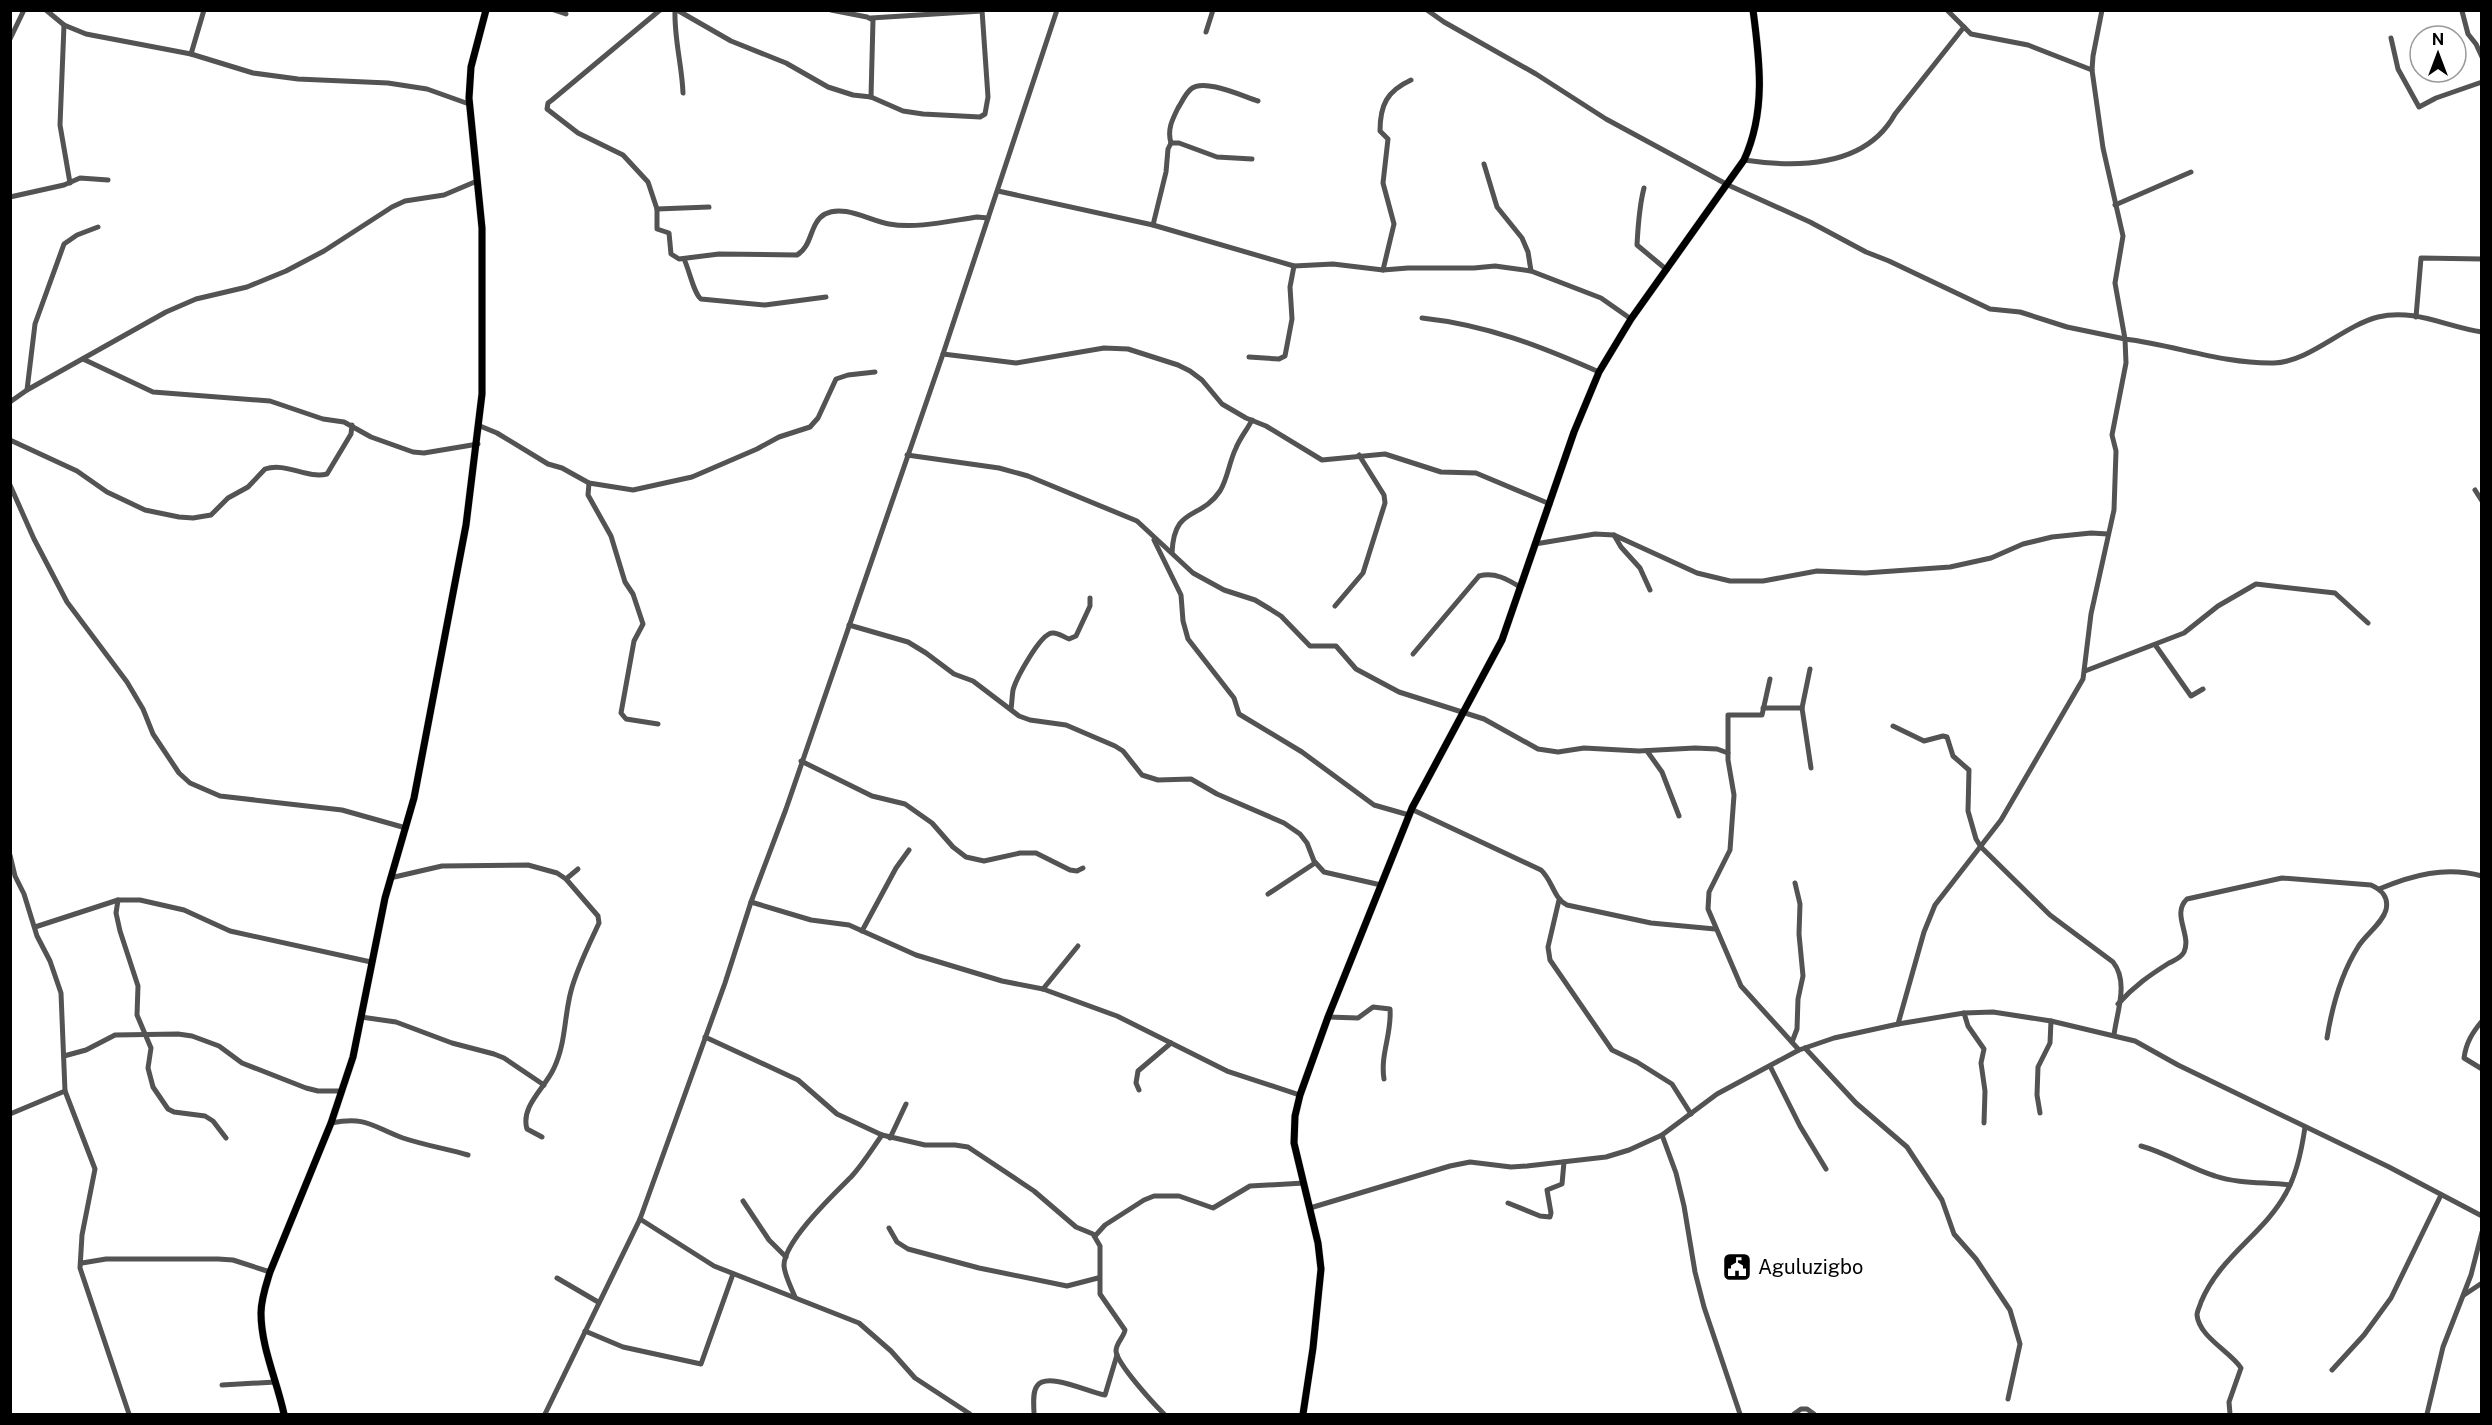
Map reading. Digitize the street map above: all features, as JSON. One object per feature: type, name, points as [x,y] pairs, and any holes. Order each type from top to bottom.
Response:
[{"type":"main road","points":[[284,1414],[262,1331],[261,1311],[270,1272],[331,1123],[353,1057],[390,878],[414,798],[466,525],[478,444],[483,285],[482,228],[469,104],[471,67],[486,10]]},
{"type":"main road","points":[[1303,1414],[1314,1348],[1321,1280],[1318,1243],[1294,1143],[1295,1116],[1300,1095],[1328,1017],[1410,812],[1502,640],[1587,399],[1599,372],[1631,319],[1728,185],[1752,144],[1759,112],[1759,60],[1753,10]]},
{"type":"street","points":[[10,39],[24,10]]},
{"type":"street","points":[[46,10],[64,25],[86,34],[190,54],[253,73],[298,79],[388,82],[427,89],[469,104]]},
{"type":"street","points":[[190,54],[204,10]]},
{"type":"street","points":[[554,10],[566,14]]},
{"type":"street","points":[[660,10],[552,99],[547,106],[549,112],[578,133],[623,155],[648,182],[657,209],[657,229],[668,232],[671,254],[676,258],[719,255],[797,255],[805,249],[816,223],[822,215],[829,212],[853,214],[901,225],[988,218]]},
{"type":"street","points":[[683,93],[682,73],[674,31],[676,10],[731,41],[786,63],[828,87],[853,95],[872,97],[903,111],[980,117],[985,114],[988,97],[982,11],[871,18],[831,10]]},
{"type":"street","points":[[545,1414],[640,1220],[943,354],[1057,10]]},
{"type":"street","points":[[1206,32],[1213,10]]},
{"type":"street","points":[[1427,10],[1452,27],[1536,74],[1606,119],[1728,185],[1990,309],[2020,312],[2067,327],[2155,343],[2183,352],[2228,360],[2275,363],[2299,356],[2339,333],[2379,317],[2401,314],[2443,321],[2481,332]]},
{"type":"street","points":[[1947,10],[1971,34],[2028,45],[2092,70]]},
{"type":"street","points":[[1898,1024],[1932,912],[1961,870],[2003,817],[2071,704],[2085,671],[2085,648],[2091,614],[2114,510],[2116,451],[2112,435],[2125,371],[2125,339],[2115,283],[2123,236],[2103,148],[2092,70],[2092,56],[2102,10]]},
{"type":"street","points":[[2462,11],[2468,34],[2476,44],[2481,57]]},
{"type":"street","points":[[871,18],[874,24],[872,97]]},
{"type":"street","points":[[64,25],[60,125],[70,183]]},
{"type":"street","points":[[1744,160],[1776,165],[1807,164],[1824,161],[1867,146],[1888,127],[1895,114],[1964,27]]},
{"type":"street","points":[[2391,38],[2398,69],[2419,107],[2436,98],[2481,82]]},
{"type":"street","points":[[1383,270],[1394,224],[1383,183],[1388,139],[1380,131],[1380,117],[1388,95],[1411,80]]},
{"type":"street","points":[[1153,225],[1171,143],[1169,128],[1187,93],[1195,87],[1207,85],[1258,101]]},
{"type":"street","points":[[1171,143],[1179,143],[1217,157],[1252,159]]},
{"type":"street","points":[[1484,164],[1497,207],[1522,238],[1528,252],[1531,271]]},
{"type":"street","points":[[2115,205],[2191,172]]},
{"type":"street","points":[[10,197],[87,177],[108,180]]},
{"type":"street","points":[[10,402],[27,390],[166,312],[186,303],[247,286],[286,271],[324,251],[405,201],[444,195],[477,181]]},
{"type":"street","points":[[1644,188],[1639,208],[1637,245],[1667,270]]},
{"type":"street","points":[[998,191],[1153,225],[1294,266],[1333,264],[1383,270],[1495,266],[1531,271],[1601,298],[1631,319]]},
{"type":"street","points":[[657,209],[709,207]]},
{"type":"street","points":[[27,390],[35,324],[64,244],[77,235],[98,227]]},
{"type":"street","points":[[2416,317],[2421,258],[2481,259]]},
{"type":"street","points":[[684,259],[690,270],[697,296],[701,299],[765,305],[826,297]]},
{"type":"street","points":[[1250,357],[1283,359],[1285,356],[1292,319],[1290,287],[1294,266]]},
{"type":"street","points":[[1422,318],[1502,333],[1538,345],[1599,372]]},
{"type":"street","points":[[943,354],[1016,363],[1104,348],[1128,349],[1190,371],[1202,380],[1222,404],[1266,426],[1322,460],[1385,454],[1441,472],[1476,473],[1550,504]]},
{"type":"street","points":[[83,358],[153,392],[270,401],[323,419],[333,419],[352,425],[371,437],[413,452],[424,453],[478,444]]},
{"type":"street","points":[[480,426],[497,433],[548,464],[562,468],[589,483],[633,490],[692,477],[780,437],[810,427],[818,418],[836,379],[848,375],[875,372]]},
{"type":"street","points":[[1172,553],[1176,529],[1190,513],[1211,503],[1220,490],[1236,448],[1252,420]]},
{"type":"street","points":[[10,440],[77,471],[107,492],[145,510],[193,518],[211,515],[228,498],[248,487],[266,469],[284,468],[320,475],[327,474],[351,434],[352,425]]},
{"type":"street","points":[[907,455],[999,468],[1028,476],[1137,521],[1193,573],[1212,584],[1255,600],[1276,612],[1310,646],[1336,646],[1356,669],[1399,692],[1484,719],[1531,745],[1558,752],[1590,748],[1647,751],[1695,748],[1717,749],[1728,753]]},
{"type":"street","points":[[1335,606],[1363,573],[1369,560],[1376,527],[1385,503],[1384,495],[1359,455]]},
{"type":"street","points":[[589,483],[588,495],[611,536],[625,582],[633,594],[643,624],[634,641],[621,713],[626,719],[658,724]]},
{"type":"street","points":[[10,485],[34,539],[67,602],[127,682],[153,734],[179,773],[190,783],[220,796],[342,810],[406,828]]},
{"type":"street","points":[[2475,490],[2481,501]]},
{"type":"street","points":[[1535,544],[1595,534],[1614,535],[1697,573],[1730,581],[1763,581],[1817,571],[1865,573],[1950,567],[1991,558],[2023,544],[2052,537],[2091,533],[2108,534]]},
{"type":"street","points":[[1614,535],[1621,547],[1640,568],[1650,590]]},
{"type":"street","points":[[1154,538],[1181,595],[1183,621],[1188,639],[1234,698],[1239,714],[1302,752],[1374,805],[1410,812],[1541,870],[1550,880],[1558,900],[1548,948],[1550,960],[1612,1050],[1637,1062],[1672,1084],[1691,1114]]},
{"type":"street","points":[[1413,654],[1479,576],[1499,576],[1520,587]]},
{"type":"street","points":[[2085,671],[2156,646],[2184,633],[2218,606],[2256,584],[2285,585],[2304,591],[2335,593],[2368,623]]},
{"type":"street","points":[[1011,709],[1013,691],[1019,675],[1042,639],[1050,633],[1069,639],[1076,636],[1090,606],[1090,598]]},
{"type":"street","points":[[849,625],[908,642],[954,674],[973,681],[1019,716],[1030,720],[1066,725],[1115,746],[1124,751],[1136,770],[1149,778],[1191,779],[1216,794],[1284,823],[1300,834],[1307,843],[1315,863],[1324,872],[1381,885]]},
{"type":"street","points":[[2156,646],[2191,696],[2203,689]]},
{"type":"street","points":[[1810,669],[1802,708],[1811,768]]},
{"type":"street","points":[[1770,679],[1762,715],[1728,715],[1728,753],[1734,813],[1730,850],[1713,884],[1708,909],[1741,986],[1792,1042],[1906,1147],[1942,1200],[1954,1234],[1976,1259],[2010,1310],[2019,1344],[2008,1399]]},
{"type":"street","points":[[1763,708],[1802,708]]},
{"type":"street","points":[[1893,726],[1924,741],[1947,737],[1953,756],[1968,770],[1968,811],[1976,839],[1981,847],[2050,915],[2113,962],[2121,972],[2122,984],[2114,1035]]},
{"type":"street","points":[[1647,751],[1662,772],[1679,816]]},
{"type":"street","points":[[801,760],[872,796],[905,804],[932,823],[953,847],[966,857],[984,861],[1020,853],[1036,853],[1070,870],[1077,871],[1083,868]]},
{"type":"street","points":[[862,931],[896,868],[909,850]]},
{"type":"street","points":[[10,855],[15,876],[24,894],[37,936],[50,961],[61,993],[65,1091],[95,1169],[82,1235],[81,1272],[129,1414]]},
{"type":"street","points":[[1268,894],[1315,863]]},
{"type":"street","points":[[390,878],[442,866],[508,864],[544,869],[566,879],[599,920],[571,991],[560,1056],[533,1100],[525,1122],[527,1129],[542,1137]]},
{"type":"street","points":[[566,879],[578,869]]},
{"type":"street","points":[[2118,1004],[2145,977],[2182,956],[2185,949],[2180,911],[2187,899],[2282,878],[2352,883],[2379,889],[2402,879],[2433,872],[2462,871],[2481,876]]},
{"type":"street","points":[[1792,1042],[1797,1029],[1798,999],[1803,976],[1799,934],[1800,904],[1795,883]]},
{"type":"street","points":[[2327,1038],[2332,1008],[2343,977],[2358,947],[2385,913],[2385,896],[2379,889]]},
{"type":"street","points":[[35,927],[118,900],[140,900],[170,906],[230,931],[371,962]]},
{"type":"street","points":[[118,900],[116,906],[120,931],[136,975],[139,996],[137,1015],[151,1048],[148,1068],[150,1076],[162,1102],[174,1112],[206,1116],[213,1121],[226,1138]]},
{"type":"street","points":[[1558,900],[1567,906],[1651,923],[1715,929]]},
{"type":"street","points":[[751,902],[810,920],[849,925],[916,955],[1002,981],[1043,989],[1118,1016],[1227,1071],[1300,1095]]},
{"type":"street","points":[[1043,989],[1078,946]]},
{"type":"street","points":[[1328,1017],[1358,1018],[1373,1006],[1390,1009],[1388,1040],[1382,1064],[1384,1079]]},
{"type":"street","points":[[1310,1208],[1460,1164],[1484,1162],[1511,1167],[1606,1156],[1629,1150],[1662,1135],[1717,1094],[1802,1049],[1834,1038],[1898,1024],[1964,1013],[1993,1012],[2114,1035],[2152,1048],[2178,1065],[2481,1216]]},
{"type":"street","points":[[1964,1013],[1968,1026],[1984,1049],[1981,1063],[1985,1091],[1984,1123]]},
{"type":"street","points":[[361,1017],[408,1025],[452,1043],[494,1054],[504,1058],[544,1085]]},
{"type":"street","points":[[2481,1021],[2472,1032],[2464,1058],[2481,1069]]},
{"type":"street","points":[[2040,1113],[2037,1095],[2038,1067],[2050,1044],[2051,1022]]},
{"type":"street","points":[[64,1056],[86,1050],[115,1035],[146,1033],[192,1036],[219,1046],[242,1063],[306,1088],[318,1091],[342,1091]]},
{"type":"street","points":[[705,1037],[798,1080],[837,1114],[882,1135],[925,1146],[968,1147],[1034,1191],[1076,1227],[1090,1231],[1095,1236],[1100,1246],[1098,1278],[1100,1294],[1125,1330],[1116,1347],[1117,1355],[1105,1395],[1066,1384],[1043,1382],[1035,1389],[1034,1414]]},
{"type":"street","points":[[1138,1090],[1136,1083],[1138,1071],[1171,1043]]},
{"type":"street","points":[[1770,1066],[1806,1138],[1826,1169]]},
{"type":"street","points":[[10,1114],[65,1091]]},
{"type":"street","points":[[890,1138],[906,1104]]},
{"type":"street","points":[[331,1123],[356,1120],[367,1122],[403,1138],[468,1155]]},
{"type":"street","points":[[2230,1414],[2229,1402],[2241,1368],[2210,1339],[2199,1319],[2199,1308],[2216,1274],[2275,1210],[2288,1192],[2302,1147],[2305,1127]]},
{"type":"street","points":[[795,1297],[786,1273],[784,1264],[786,1257],[802,1230],[858,1168],[882,1135]]},
{"type":"street","points":[[1662,1135],[1676,1173],[1704,1307],[1740,1414]]},
{"type":"street","points":[[2141,1146],[2162,1152],[2192,1168],[2216,1177],[2241,1182],[2290,1185]]},
{"type":"street","points":[[1508,1203],[1550,1217],[1547,1190],[1562,1184],[1564,1162]]},
{"type":"street","points":[[1095,1236],[1098,1231],[1134,1206],[1154,1196],[1166,1194],[1179,1196],[1213,1208],[1250,1186],[1304,1183]]},
{"type":"street","points":[[2332,1370],[2364,1335],[2391,1298],[2441,1195]]},
{"type":"street","points":[[743,1201],[769,1240],[786,1257]]},
{"type":"street","points":[[640,1220],[687,1247],[714,1266],[859,1323],[891,1351],[915,1378],[970,1414]]},
{"type":"street","points":[[889,1228],[897,1242],[908,1249],[979,1268],[1067,1286],[1098,1278]]},
{"type":"street","points":[[2427,1414],[2443,1347],[2471,1275],[2481,1232]]},
{"type":"street","points":[[82,1263],[106,1259],[218,1259],[233,1260],[270,1272]]},
{"type":"street","points":[[585,1331],[623,1347],[701,1364],[733,1274]]},
{"type":"street","points":[[557,1278],[598,1302]]},
{"type":"street","points":[[2463,1296],[2481,1283]]},
{"type":"street","points":[[1117,1355],[1164,1414]]},
{"type":"street","points":[[222,1385],[276,1382]]},
{"type":"street","points":[[1794,1414],[1807,1409],[1814,1414]]},
{"type":"place","name":"Aguluzigbo","points":[[1737,1267]]}]
